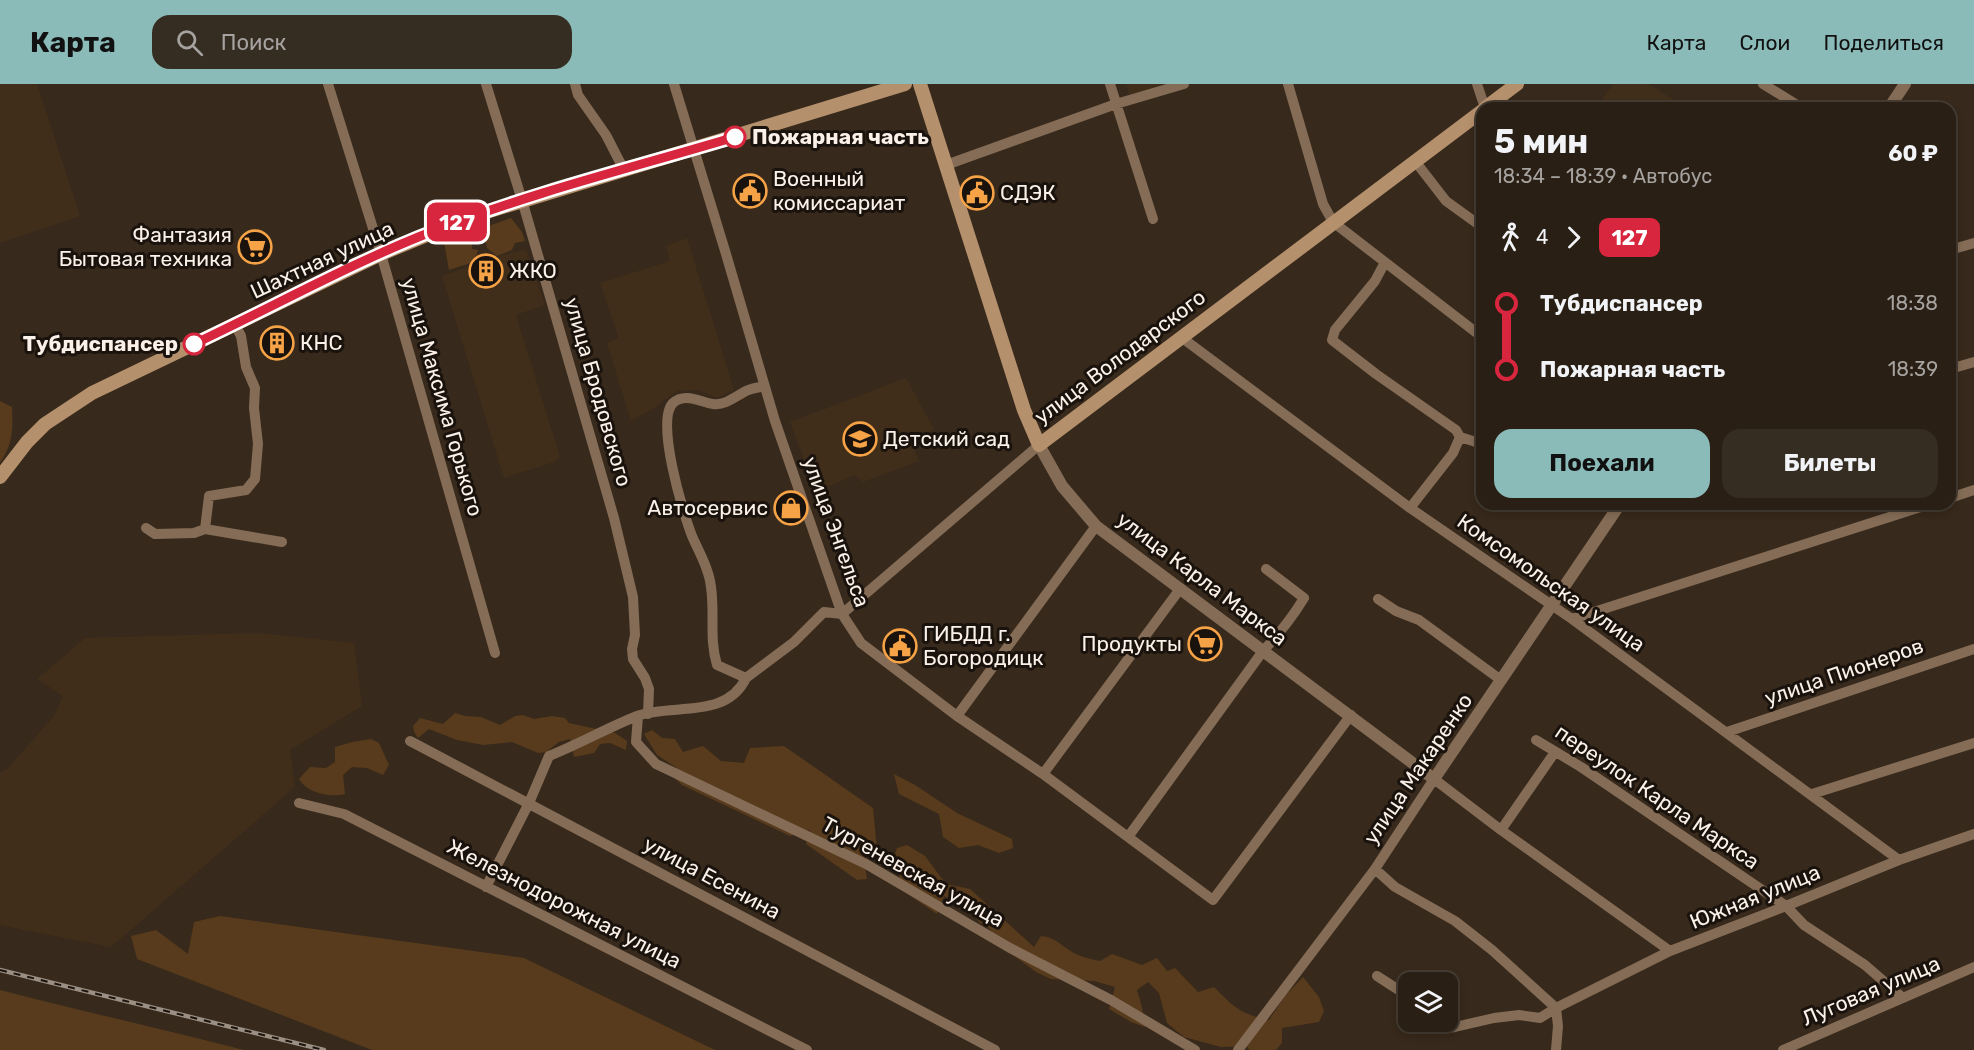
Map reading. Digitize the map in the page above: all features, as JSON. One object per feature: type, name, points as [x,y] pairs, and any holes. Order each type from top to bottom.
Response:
[{"type":"main road","name":"Шахтная улица","points":[[0,477],[27,442],[45,424],[92,393],[381,254],[473,216],[522,200],[905,84]]},
{"type":"main road","name":"улица Карла Маркса","points":[[920,84],[1024,410],[1039,445]]},
{"type":"main road","name":"улица Володарского","points":[[1493,102],[1517,84]]},
{"type":"main road","name":"улица Володарского","points":[[1039,445],[1476,115]]},
{"type":"street","name":"улица Максима Горького","points":[[327,84],[381,254],[495,653]]},
{"type":"street","name":"улица Бродовского","points":[[486,84],[614,518],[633,597],[635,635],[633,658],[649,689],[643,715]]},
{"type":"street","points":[[575,84],[578,95],[606,135],[624,170]]},
{"type":"street","name":"улица Энгельса","points":[[674,84],[764,386],[842,614],[861,643],[957,716],[1044,774],[1213,900],[1351,715]]},
{"type":"street","points":[[1110,84],[1154,219]]},
{"type":"street","points":[[946,165],[1116,104],[1184,84]]},
{"type":"street","points":[[1288,84],[1323,204],[1334,222],[1384,264],[1476,333]]},
{"type":"street","points":[[1477,84],[1482,102]]},
{"type":"street","points":[[1763,84],[1792,102]]},
{"type":"street","points":[[1893,102],[1905,84]]},
{"type":"street","points":[[1415,161],[1446,201],[1476,223]]},
{"type":"street","points":[[1956,248],[1974,243]]},
{"type":"street","points":[[1384,264],[1375,281],[1335,330],[1332,340],[1456,430],[1460,437],[1476,442]]},
{"type":"street","points":[[205,529],[209,496],[246,489],[255,479],[258,444],[254,408],[255,388],[246,368],[241,336],[235,325]]},
{"type":"street","name":"Комсомольская улица","points":[[1181,337],[1410,508],[1572,619],[1899,860]]},
{"type":"street","points":[[1956,367],[1974,362]]},
{"type":"street","points":[[746,678],[717,665],[711,633],[711,588],[692,535],[671,462],[666,423],[668,410],[674,402],[680,399],[689,398],[714,405],[726,402],[748,390],[764,386]]},
{"type":"street","points":[[1410,508],[1453,453],[1460,437]]},
{"type":"street","name":"улица Карла Маркса","points":[[1039,445],[1062,486],[1096,526],[1351,715],[1501,830],[1670,951]]},
{"type":"street","name":"улица Володарского","points":[[486,887],[529,803],[549,756],[588,736],[643,715],[704,708],[732,696],[746,678],[794,642],[824,612],[842,614],[1039,445]]},
{"type":"street","points":[[1956,496],[1974,490]]},
{"type":"street","name":"улица Макаренко","points":[[1238,1050],[1374,869],[1616,510]]},
{"type":"street","points":[[1572,619],[1911,510]]},
{"type":"street","points":[[957,716],[1096,526]]},
{"type":"street","points":[[146,528],[155,534],[194,533],[205,529],[282,542]]},
{"type":"street","points":[[1128,837],[1304,598],[1266,568]]},
{"type":"street","points":[[1044,774],[1180,589]]},
{"type":"street","points":[[1378,599],[1396,611],[1419,620],[1501,680]]},
{"type":"street","name":"улица Пионеров","points":[[1727,732],[1974,649]]},
{"type":"street","name":"Тургеневская улица","points":[[643,715],[636,742],[656,764],[866,864],[1010,948],[1111,1000],[1195,1050]]},
{"type":"street","name":"переулок Карла Маркса","points":[[1536,740],[1786,906],[1804,925],[1865,965],[1903,998]]},
{"type":"street","name":"улица Есенина","points":[[410,741],[995,1050]]},
{"type":"street","points":[[1812,794],[1974,743]]},
{"type":"street","points":[[1501,830],[1555,752]]},
{"type":"street","name":"Железнодорожная улица","points":[[299,802],[344,814],[807,1050]]},
{"type":"street","name":"Южная улица","points":[[1458,1026],[1519,1015],[1540,1018],[1670,951],[1899,860],[1974,834]]},
{"type":"street","points":[[1374,869],[1395,887],[1455,921],[1492,950],[1556,1008],[1558,1026],[1556,1050]]},
{"type":"street","name":"Луговая улица","points":[[1783,1050],[1974,968]]},
{"type":"street","points":[[1377,976],[1398,990]]},
{"type":"shaded area","points":[[0,84],[37,84],[80,216],[0,243]]},
{"type":"shaded area","points":[[1126,84],[1163,84],[1130,96]]},
{"type":"shaded area","points":[[1613,84],[1649,84],[1678,102],[1600,102]]},
{"type":"shaded area","points":[[511,218],[522,232],[525,241],[515,243],[512,250],[497,256],[487,248],[483,228]]},
{"type":"shaded area","points":[[466,229],[472,236],[472,249],[478,250],[474,262],[449,270],[444,242],[453,233]]},
{"type":"shaded area","points":[[687,238],[734,390],[717,398],[698,390],[677,391],[631,421],[607,343],[619,338],[600,283],[670,261],[666,246]]},
{"type":"shaded area","name":"ЖКО","points":[[526,249],[545,305],[516,315],[560,457],[554,462],[504,478],[442,276],[467,267],[474,286],[505,274],[499,256]]},
{"type":"shaded area","name":"Детский сад","points":[[906,378],[934,429],[914,448],[919,461],[863,482],[855,475],[816,492],[790,422]]},
{"type":"shaded area","points":[[0,401],[12,407],[12,423],[10,443],[0,463]]},
{"type":"shaded area","points":[[259,633],[354,643],[362,706],[290,750],[295,787],[111,947],[0,925],[0,773],[8,768],[54,716],[63,696],[37,679],[85,638]]},
{"type":"shaded area","points":[[455,713],[481,717],[500,725],[515,716],[523,715],[534,719],[552,716],[565,718],[569,723],[615,733],[627,741],[626,750],[610,743],[600,744],[594,753],[574,757],[570,739],[559,742],[546,752],[538,753],[512,742],[483,745],[457,740],[429,729],[418,738],[414,732],[413,726],[420,718],[443,724]]},
{"type":"shaded area","points":[[652,730],[662,738],[675,739],[683,752],[703,746],[721,761],[744,763],[750,748],[784,746],[873,808],[877,850],[894,857],[897,848],[907,845],[925,856],[946,884],[970,889],[1034,947],[1041,936],[1056,941],[1079,955],[1100,961],[1112,954],[1142,965],[1157,958],[1167,971],[1175,968],[1198,992],[1214,987],[1238,1009],[1269,1020],[1285,996],[1303,977],[1319,997],[1324,1011],[1319,1022],[1282,1028],[1282,1043],[1276,1050],[1249,1050],[1247,1046],[1221,1047],[1184,1037],[1167,1023],[1159,993],[1148,982],[1137,990],[1145,1027],[1131,1022],[1109,1009],[1115,987],[1094,981],[1051,979],[1036,972],[1006,950],[987,926],[980,923],[968,908],[944,896],[937,914],[899,888],[900,869],[863,851],[867,879],[857,880],[806,844],[810,830],[790,836],[682,785],[672,776],[677,768],[657,755],[644,734]]},
{"type":"shaded area","points":[[371,739],[379,743],[389,765],[383,775],[367,768],[352,767],[343,775],[345,794],[339,795],[326,795],[313,791],[299,779],[310,767],[326,768],[335,762],[335,747]]},
{"type":"shaded area","points":[[894,774],[957,813],[1012,839],[1013,848],[999,853],[978,845],[959,848],[943,837],[939,814],[899,794]]},
{"type":"shaded area","points":[[220,916],[524,958],[715,1050],[372,1050],[137,959],[131,936],[156,930],[188,954],[194,922]]},
{"type":"shaded area","points":[[0,990],[183,1035],[244,1050],[0,1050]]},
{"type":"railway","points":[[0,970],[324,1050]]},
{"type":"bus line","name":"127","points":[[194,344],[298,292],[433,231],[522,200],[735,137]]},
{"type":"place","name":"Пожарная часть","points":[[735,137]]},
{"type":"place","name":"Военный комиссариат","points":[[750,191]]},
{"type":"place","name":"СДЭК","points":[[977,193]]},
{"type":"place","name":"Фантазия Бытовая техника","points":[[255,247]]},
{"type":"place","name":"ЖКО","points":[[486,271]]},
{"type":"place","name":"КНС","points":[[277,343]]},
{"type":"place","name":"Тубдиспансер","points":[[194,344]]},
{"type":"place","name":"Детский сад","points":[[860,439]]},
{"type":"place","name":"Автосервис","points":[[791,508]]},
{"type":"place","name":"Продукты","points":[[1205,644]]},
{"type":"place","name":"ГИБДД г. Богородицк","points":[[900,646]]}]
